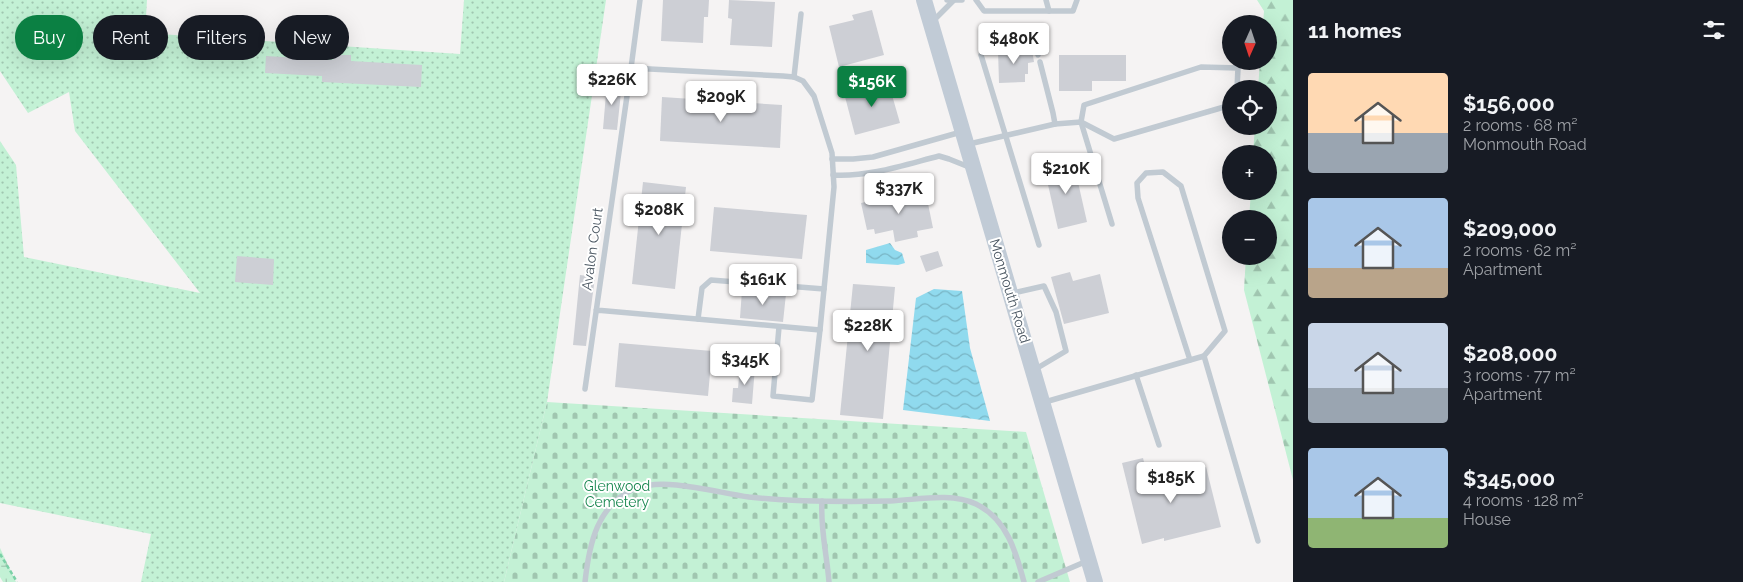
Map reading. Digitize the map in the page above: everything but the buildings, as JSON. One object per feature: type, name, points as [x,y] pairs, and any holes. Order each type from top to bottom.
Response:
[{"type":"main road","name":"Monmouth Road","points":[[924,0],[1095,582]]},
{"type":"lane","name":"Avalon Court","points":[[585,389],[640,0]]},
{"type":"lane","points":[[931,23],[950,1],[962,0]]},
{"type":"lane","points":[[976,0],[984,11],[1073,11],[1077,0]]},
{"type":"lane","points":[[1046,0],[1049,11]]},
{"type":"lane","points":[[794,77],[801,14]]},
{"type":"lane","points":[[1038,55],[1036,45],[988,45],[981,55],[1039,245]]},
{"type":"lane","points":[[1040,62],[1053,112],[1054,124]]},
{"type":"lane","points":[[1112,224],[1081,122],[1084,105],[1201,67],[1238,68],[1237,80]]},
{"type":"lane","points":[[630,68],[794,77],[803,82],[814,96],[832,153],[834,187],[812,400],[773,396],[779,327]]},
{"type":"lane","points":[[832,159],[873,157],[965,138],[1005,136],[1054,124],[1081,122],[1114,139],[1222,108]]},
{"type":"lane","points":[[833,175],[852,176],[870,173],[939,156],[949,158],[974,169]]},
{"type":"lane","points":[[1043,403],[1204,356],[1225,331],[1181,186],[1163,172],[1146,173],[1137,183],[1138,198],[1190,360]]},
{"type":"lane","points":[[698,319],[702,288],[711,280],[824,289]]},
{"type":"lane","points":[[1011,293],[1044,286],[1056,312],[1066,352],[1033,370]]},
{"type":"lane","name":"Avalon Court","points":[[596,310],[820,330]]},
{"type":"lane","points":[[1204,356],[1258,541]]},
{"type":"lane","points":[[1136,375],[1158,445]]},
{"type":"lane","points":[[585,582],[590,543],[598,524],[606,512],[618,499],[638,488],[661,485],[688,486],[750,497],[822,501],[961,499],[976,504],[998,521],[1008,534],[1015,548],[1024,582]]},
{"type":"lane","points":[[822,501],[820,520],[827,556],[829,582]]},
{"type":"lane","points":[[1038,582],[1088,560]]},
{"type":"path","points":[[0,554],[17,582]]},
{"type":"green space","points":[[0,0],[147,0],[146,15],[93,15],[93,60],[168,60],[168,35],[178,35],[178,60],[265,60],[265,41],[275,42],[275,60],[349,60],[349,47],[460,54],[464,0],[606,0],[547,402],[504,582],[141,582],[151,534],[0,503],[0,141],[16,165],[24,257],[200,293],[75,131],[69,92],[28,113],[0,71]]},
{"type":"green space","points":[[1257,0],[1293,0],[1293,480],[1244,290],[1245,265],[1277,265],[1277,210],[1250,210],[1250,200],[1277,200],[1277,145],[1254,145],[1254,135],[1277,135],[1277,80],[1259,80],[1259,70],[1278,70],[1278,15],[1264,15],[1264,11]]},
{"type":"green space","name":"Glenwood Cemetery","points":[[547,402],[1026,432],[1070,582],[504,582]]},
{"type":"green space","points":[[0,548],[16,582],[3,582],[0,577]]},
{"type":"water","points":[[890,243],[895,250],[902,253],[905,263],[898,265],[866,263],[866,250]]},
{"type":"water","points":[[934,289],[962,291],[970,348],[990,421],[903,410],[916,298]]}]
